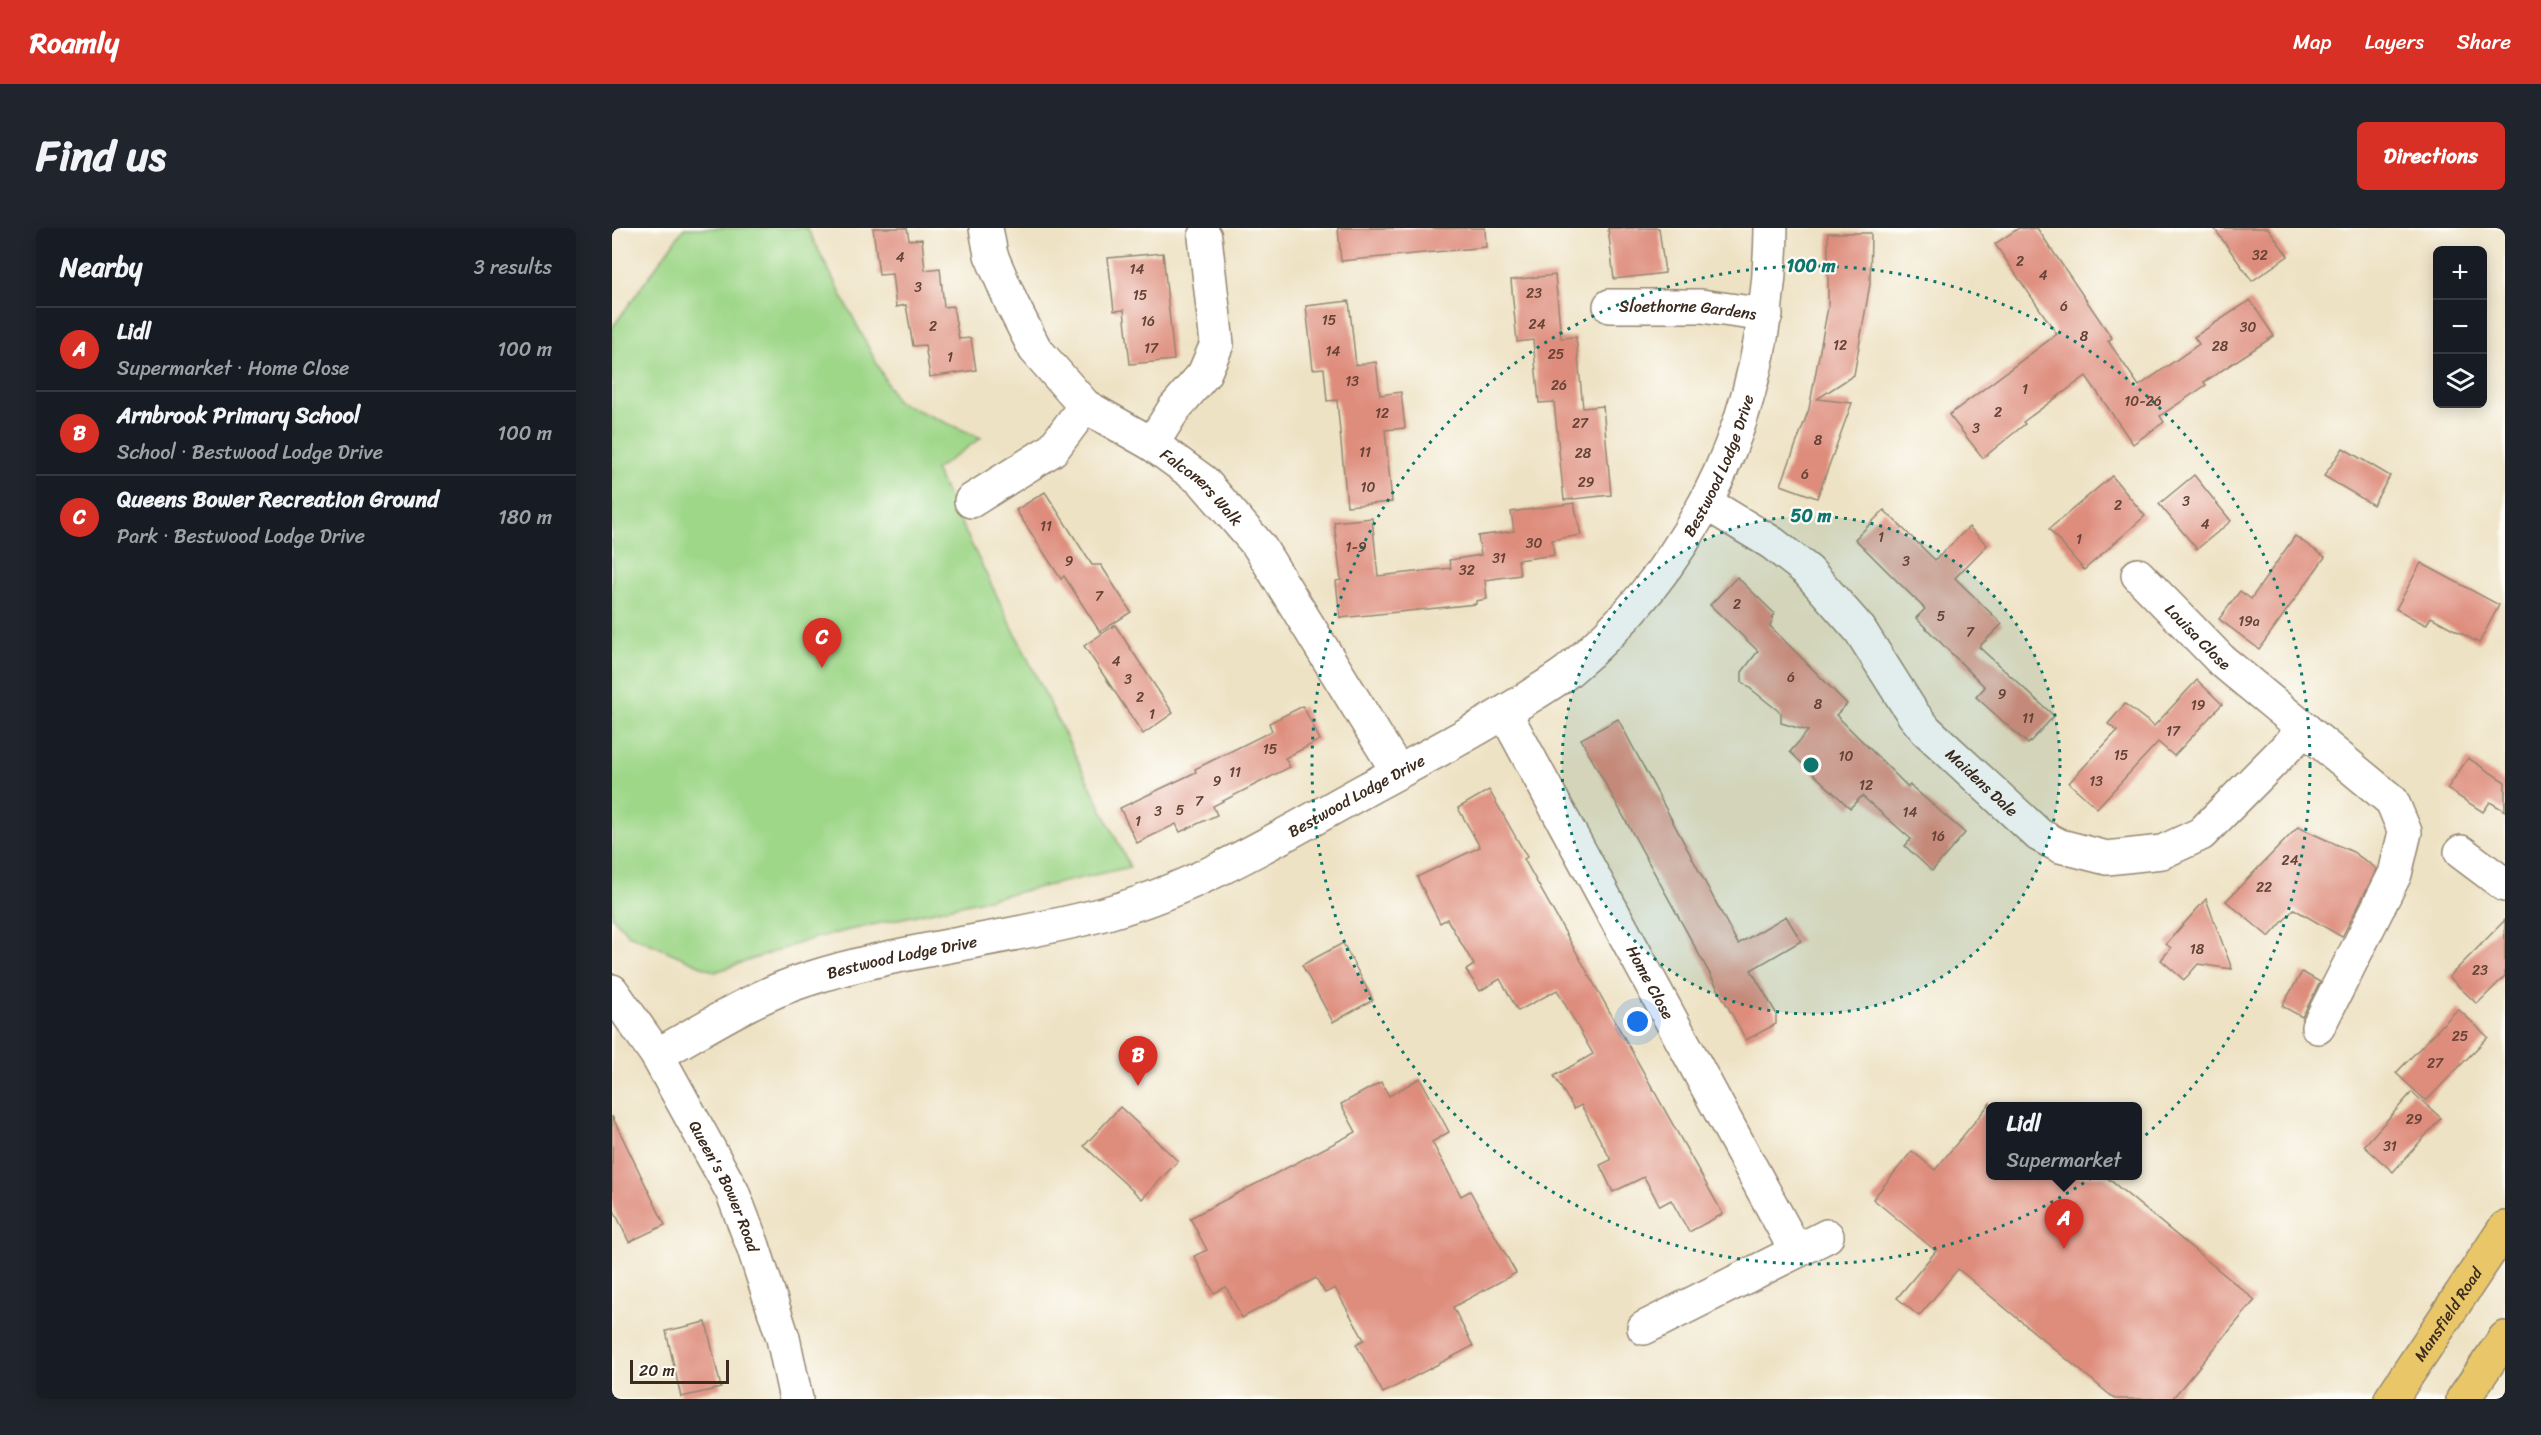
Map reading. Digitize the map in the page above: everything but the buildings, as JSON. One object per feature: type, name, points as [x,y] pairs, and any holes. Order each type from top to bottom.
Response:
[{"type":"highway","name":"Mansfield Road","points":[[2391,1399],[2505,1228]]},
{"type":"highway","points":[[2463,1399],[2504,1340]]},
{"type":"highway","points":[[2477,1399],[2504,1340]]},
{"type":"street","name":"Falconers Walk","points":[[986,228],[991,255],[1035,350],[1085,406],[1152,444],[1203,481],[1259,546],[1398,772]]},
{"type":"street","name":"Bestwood Lodge Drive","points":[[657,1055],[755,999],[806,980],[880,960],[1109,912],[1165,893],[1235,862],[1505,713],[1565,673],[1624,618],[1671,561],[1706,503],[1741,424],[1754,377],[1766,315],[1771,269],[1772,228]]},
{"type":"street","points":[[1152,444],[1174,409],[1204,374],[1216,344],[1205,237]]},
{"type":"street","name":"Sloethorne Gardens","points":[[1610,306],[1701,306],[1766,315]]},
{"type":"street","points":[[971,501],[1052,450],[1085,406]]},
{"type":"street","name":"Maidens Dale","points":[[1706,503],[1772,543],[1808,571],[1860,630],[1913,714],[1926,730],[2039,835],[2060,846],[2108,858],[2162,852],[2201,834],[2305,729]]},
{"type":"street","name":"Louisa Close","points":[[2138,575],[2221,660],[2305,729]]},
{"type":"street","name":"Home Close","points":[[1505,713],[1796,1251]]},
{"type":"street","points":[[2305,729],[2392,801],[2405,832],[2395,874],[2319,1027]]},
{"type":"street","points":[[2461,852],[2505,885]]},
{"type":"street","name":"Queen's Bower Road","points":[[612,991],[657,1055],[732,1191],[753,1246],[783,1338],[796,1399]]},
{"type":"street","points":[[1644,1328],[1827,1236]]},
{"type":"street","points":[[2471,1277],[2505,1248]]},
{"type":"green space","points":[[684,228],[807,228],[896,401],[981,438],[935,470],[1130,867],[814,938],[715,972],[628,934],[612,916],[612,328]]},
{"type":"place","name":"Queens Bower Recreation Ground","points":[[822,668]]},
{"type":"place","name":"Arnbrook Primary School","points":[[1138,1086]]},
{"type":"place","name":"Lidl","points":[[2064,1249]]}]
